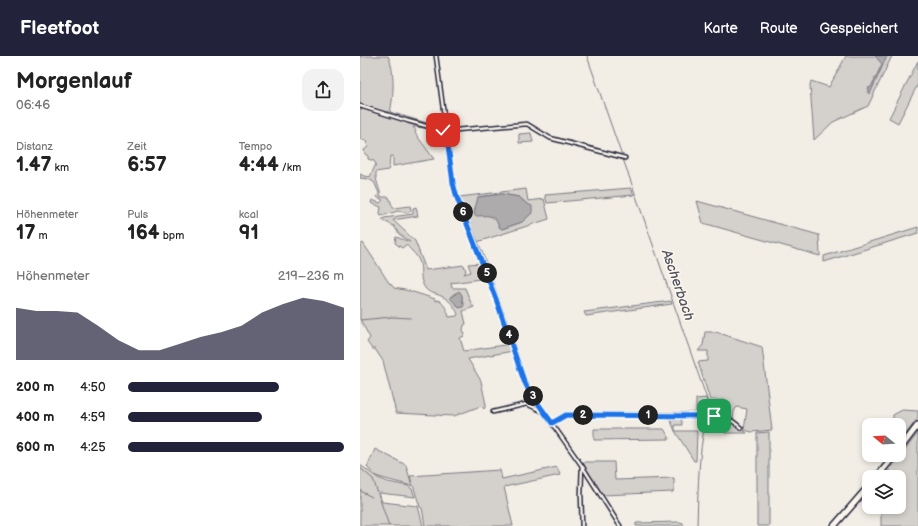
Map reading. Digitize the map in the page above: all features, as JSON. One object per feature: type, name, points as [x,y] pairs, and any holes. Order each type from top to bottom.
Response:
[{"type":"highway","points":[[906,441],[918,425]]},
{"type":"highway","points":[[883,470],[889,462]]},
{"type":"highway","points":[[834,526],[862,494]]},
{"type":"street","points":[[436,56],[453,183],[457,198],[500,308],[524,381],[529,391],[582,466],[620,526]]},
{"type":"street","points":[[360,106],[428,127],[446,130],[527,124],[550,138],[624,158]]},
{"type":"street","points":[[493,412],[527,404],[543,411]]},
{"type":"street","points":[[552,423],[566,415],[707,415],[726,417],[731,419],[741,428]]},
{"type":"street","points":[[582,466],[582,526]]},
{"type":"shaded area","points":[[360,56],[388,56],[393,76],[390,112],[437,126],[435,127],[388,114],[388,111],[387,114],[360,105]]},
{"type":"shaded area","points":[[846,56],[892,56],[868,106],[833,122],[814,140],[810,85],[811,81],[829,87]]},
{"type":"shaded area","points":[[875,56],[887,56],[870,94],[868,93],[868,88],[871,87],[882,64]]},
{"type":"shaded area","points":[[918,61],[918,84],[898,123],[889,118]]},
{"type":"shaded area","points":[[360,107],[426,128],[413,127],[416,131],[415,133],[434,159],[393,166],[393,156],[391,156],[388,170],[376,172],[381,197],[389,197],[393,208],[410,206],[411,210],[408,213],[398,211],[381,216],[381,207],[371,203],[372,200],[380,203],[383,200],[377,197],[379,193],[374,182],[368,179],[360,178],[360,174],[370,177],[376,164],[374,161],[368,159],[368,156],[365,154],[364,150],[368,147],[366,141],[360,139]]},
{"type":"shaded area","points":[[531,133],[533,142],[519,143],[519,134]]},
{"type":"shaded area","points":[[631,188],[634,195],[547,203],[545,195]]},
{"type":"shaded area","points":[[526,189],[528,201],[544,199],[549,219],[477,242],[459,197]],"holes":[[[502,194],[519,197],[526,203],[522,222],[502,229],[497,220],[490,215],[478,197]]]},
{"type":"shaded area","points":[[502,194],[519,197],[532,206],[532,213],[522,222],[502,229],[493,217],[475,216],[474,213],[478,197]]},
{"type":"shaded area","points":[[697,201],[819,235],[820,256],[703,223]]},
{"type":"shaded area","points":[[416,207],[418,216],[393,220],[415,241],[426,270],[464,265],[466,271],[464,274],[471,272],[468,264],[482,263],[488,278],[451,283],[452,288],[465,288],[474,307],[463,311],[466,324],[464,325],[463,330],[465,334],[460,338],[464,351],[511,344],[513,351],[468,359],[481,381],[486,405],[484,409],[481,406],[454,416],[396,413],[383,361],[375,349],[372,349],[367,342],[370,338],[360,319],[360,245],[363,243],[389,283],[394,288],[410,291],[435,299],[435,301],[438,300],[445,307],[449,317],[457,316],[458,314],[447,299],[428,291],[425,288],[421,279],[419,261],[416,256],[406,245],[402,248],[395,243],[396,237],[410,242],[399,234],[394,226],[382,220],[384,218],[413,214],[413,208]],"holes":[[[460,292],[464,304],[460,307],[450,297],[455,293]]]},
{"type":"shaded area","points":[[918,227],[918,233],[824,262],[824,256]]},
{"type":"shaded area","points":[[459,291],[462,295],[464,305],[463,307],[459,308],[450,298]]},
{"type":"shaded area","points":[[671,301],[672,304],[586,316],[584,312]]},
{"type":"shaded area","points":[[705,332],[716,332],[762,347],[772,430],[752,432],[744,430],[747,409],[737,407],[734,411],[733,420],[726,416],[726,400],[710,400],[698,362],[708,361],[708,351],[698,351],[703,345]]},
{"type":"shaded area","points":[[706,398],[707,414],[696,414],[696,399]]},
{"type":"shaded area","points":[[902,410],[918,411],[918,418],[906,434],[906,418],[893,418],[893,415]]},
{"type":"shaded area","points":[[669,416],[681,416],[682,425],[675,425],[675,431]]},
{"type":"shaded area","points":[[726,418],[747,433],[725,433]]},
{"type":"shaded area","points":[[594,429],[664,429],[670,439],[594,440]]},
{"type":"shaded area","points":[[675,431],[697,431],[696,461],[694,461]]},
{"type":"shaded area","points":[[769,432],[769,526],[757,526],[757,433]]},
{"type":"shaded area","points":[[918,433],[918,526],[881,526],[881,514],[906,514],[906,470],[889,470],[896,462],[906,462],[906,449]]},
{"type":"shaded area","points":[[375,449],[406,465],[412,486],[376,476],[367,467]]},
{"type":"shaded area","points":[[582,462],[614,462],[615,480],[674,478],[674,490],[673,492],[603,495]]},
{"type":"shaded area","points":[[360,465],[378,478],[388,482],[408,486],[412,489],[415,497],[379,493],[382,502],[418,506],[423,526],[360,526]]},
{"type":"shaded area","points":[[557,467],[560,475],[504,487],[513,526],[425,526],[422,508],[420,507],[410,476],[500,470],[502,479]]},
{"type":"shaded area","points":[[636,523],[683,523],[683,526],[636,526]]},
{"type":"waterway","name":"Ascherbach","points":[[587,56],[708,402],[701,446],[698,480],[697,526]]},
{"type":"waterway","points":[[360,320],[392,317],[411,318]]},
{"type":"waterway","points":[[360,468],[373,479],[389,526]]},
{"type":"waterway","points":[[360,489],[362,492],[372,497]]},
{"type":"route","points":[[443,130],[446,130],[453,183],[457,198],[509,334],[524,381],[529,391],[552,423],[566,415],[714,416]]}]
